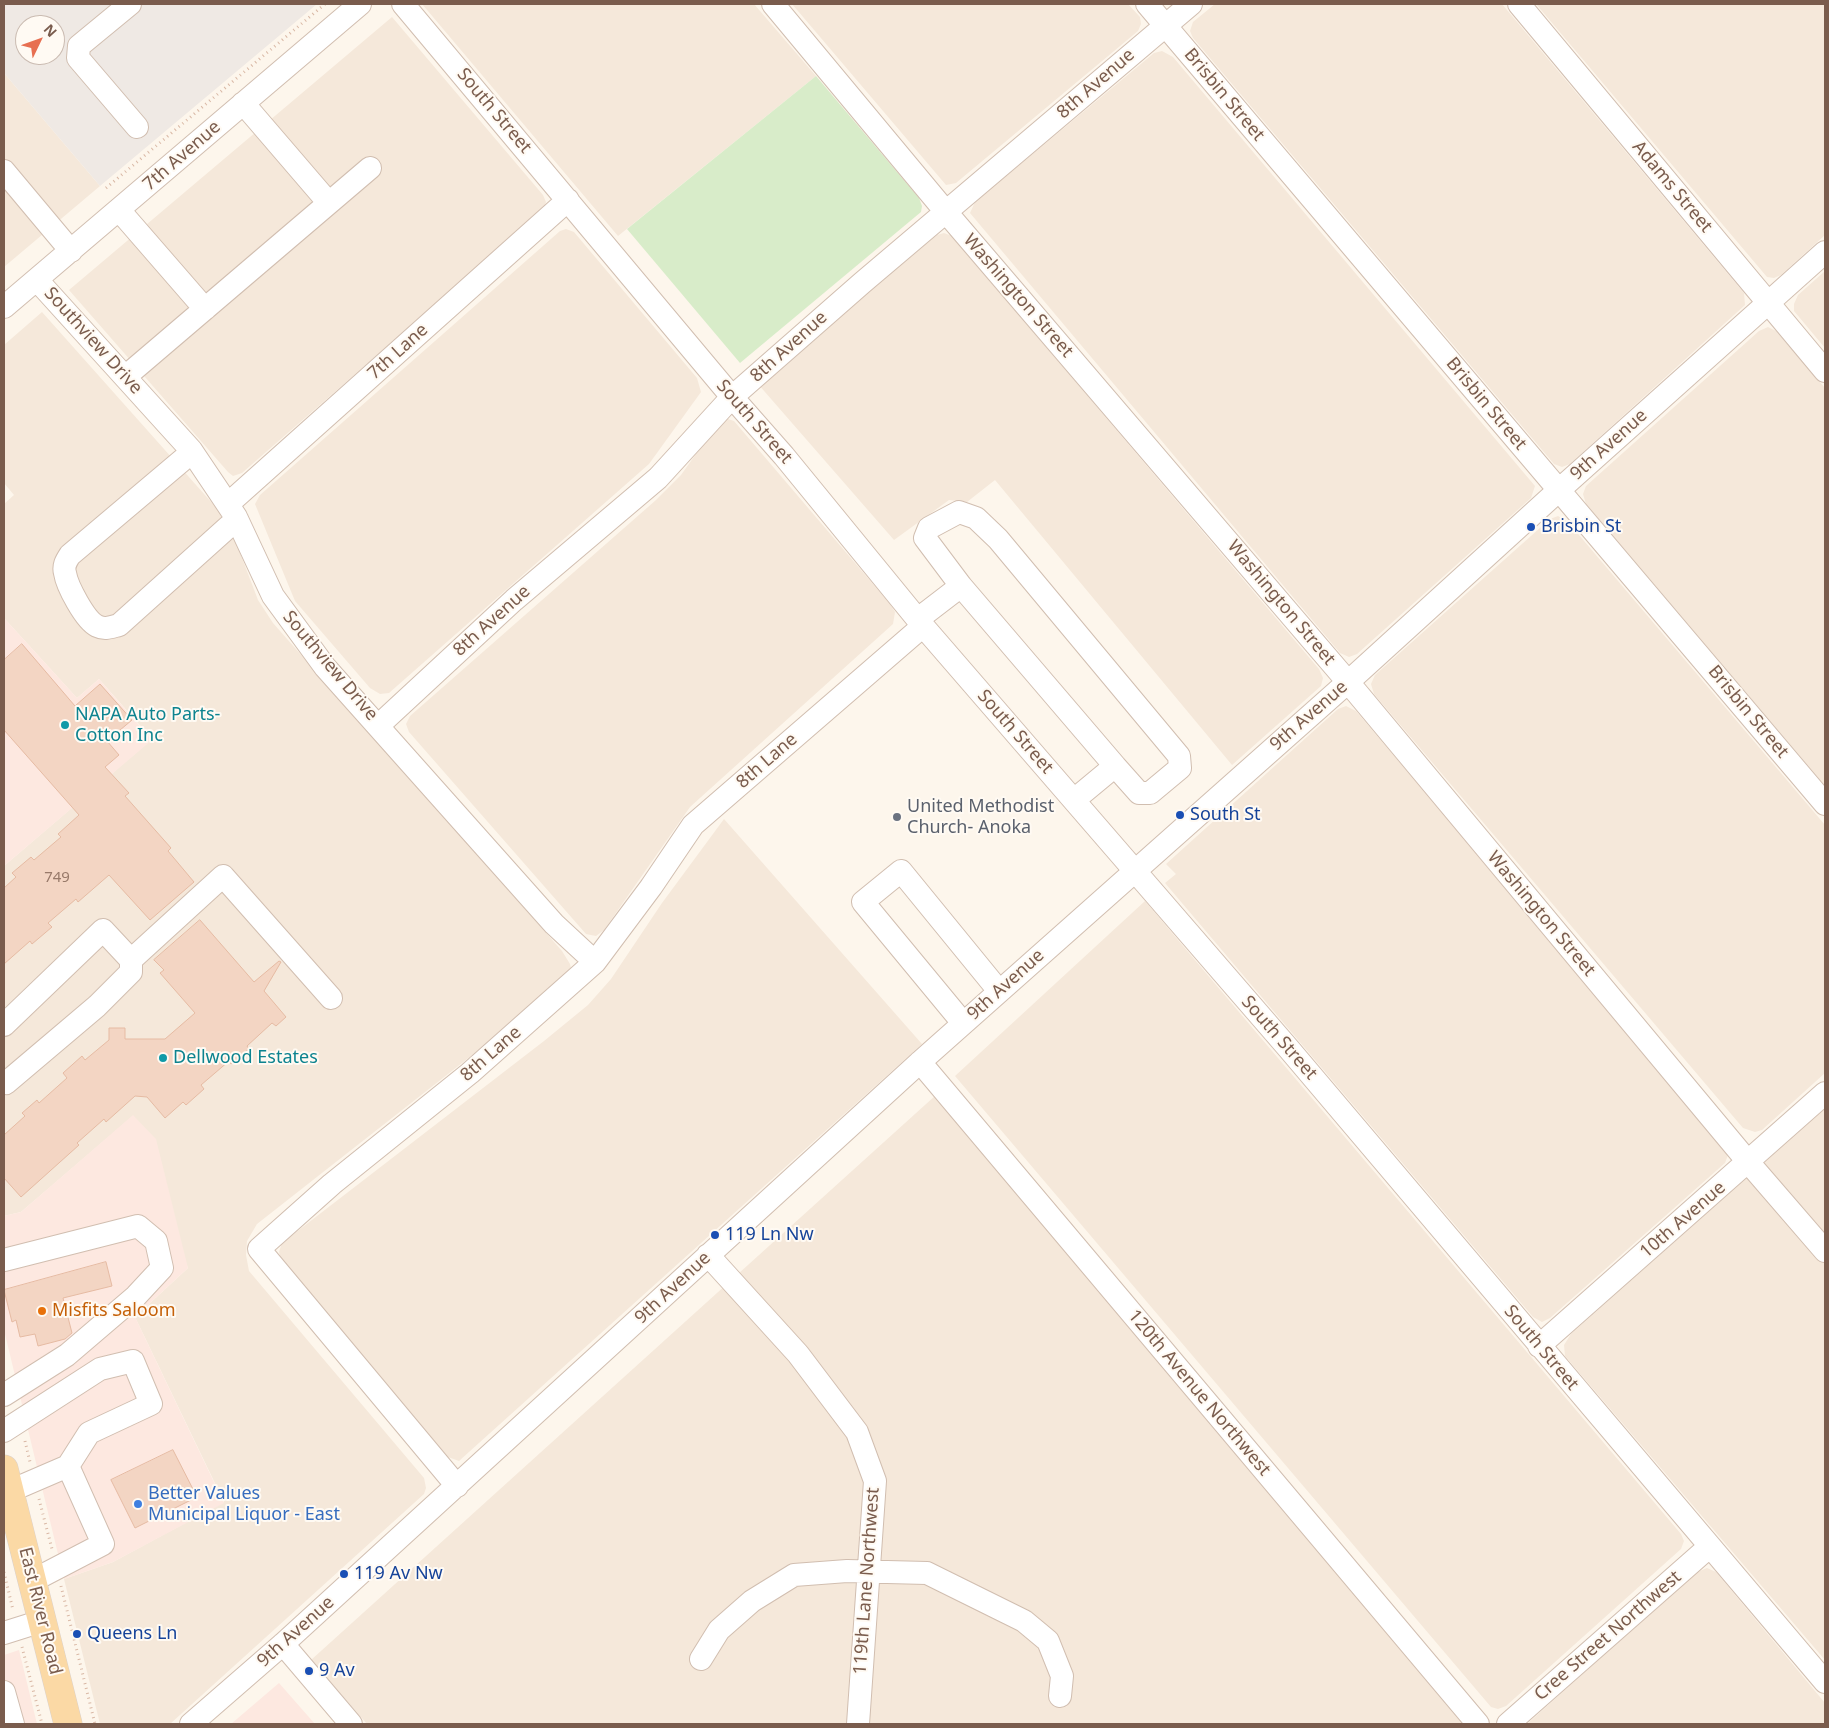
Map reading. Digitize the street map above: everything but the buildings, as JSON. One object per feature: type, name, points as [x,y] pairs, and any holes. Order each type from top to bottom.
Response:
[{"type":"main road","name":"East River Road","points":[[8,1494],[68,1724]]},
{"type":"street","points":[[130,4],[79,46],[78,58],[137,127]]},
{"type":"street","name":"7th Avenue","points":[[4,307],[243,103],[337,11],[360,4]]},
{"type":"street","name":"South Street","points":[[403,4],[732,397],[784,456],[921,623],[1289,1049],[1825,1682]]},
{"type":"street","name":"Washington Street","points":[[774,4],[946,212],[1348,682],[1749,1163],[1825,1251]]},
{"type":"street","name":"Brisbin Street","points":[[1147,4],[1825,804]]},
{"type":"street","name":"8th Avenue","points":[[379,725],[514,600],[658,478],[732,397],[862,283],[1191,4]]},
{"type":"street","name":"Adams Street","points":[[1519,4],[1825,371]]},
{"type":"street","points":[[243,103],[328,202]]},
{"type":"street","points":[[125,376],[370,168]]},
{"type":"street","points":[[4,171],[71,251]]},
{"type":"street","name":"7th Lane","points":[[192,452],[70,555],[65,562],[66,577],[88,619],[97,626],[107,629],[119,625],[232,512],[568,200]]},
{"type":"street","points":[[119,210],[205,309]]},
{"type":"street","name":"9th Avenue","points":[[191,1724],[283,1644],[457,1486],[920,1062],[1348,682],[1558,490],[1825,252]]},
{"type":"street","name":"Southview Drive","points":[[37,280],[192,452],[232,512],[278,603],[325,667],[379,725],[554,924],[595,962]]},
{"type":"street","points":[[959,512],[976,518],[998,539],[1179,756],[1180,768],[1150,793],[1139,794],[961,586],[925,538],[930,528],[959,512]]},
{"type":"street","name":"8th Lane","points":[[457,1486],[259,1249],[332,1184],[470,1073],[595,962],[651,888],[693,825],[961,586]]},
{"type":"street","points":[[1074,800],[1115,766]]},
{"type":"street","points":[[963,1024],[862,902],[900,871],[999,991]]},
{"type":"street","points":[[131,960],[223,876],[331,998]]},
{"type":"street","points":[[4,1025],[103,930],[131,960],[131,972],[97,1006],[6,1083],[4,1082]]},
{"type":"street","name":"120th Avenue Northwest","points":[[920,1062],[1478,1724]]},
{"type":"street","name":"10th Avenue","points":[[1539,1346],[1749,1163],[1825,1093]]},
{"type":"street","points":[[4,1260],[138,1226],[156,1241],[162,1268],[136,1296],[67,1355],[4,1395]]},
{"type":"street","name":"119th Lane Northwest","points":[[708,1255],[798,1354],[856,1432],[874,1482],[858,1724]]},
{"type":"street","points":[[8,1494],[34,1480],[68,1466],[89,1433],[152,1404],[132,1361],[100,1369],[12,1426]]},
{"type":"street","points":[[32,1581],[103,1544],[68,1466]]},
{"type":"street","name":"Cree Street Northwest","points":[[1508,1724],[1709,1547]]},
{"type":"street","points":[[701,1658],[719,1630],[752,1601],[794,1576],[868,1572],[927,1573],[1024,1621],[1048,1641],[1062,1676],[1060,1696]]},
{"type":"street","points":[[4,1633],[42,1621]]},
{"type":"street","points":[[283,1644],[351,1724]]},
{"type":"street","points":[[4,1692],[13,1724]]},
{"type":"path","points":[[106,188],[326,4]]},
{"type":"path","points":[[12,1426],[34,1480],[95,1724]]},
{"type":"shaded area","points":[[4,4],[317,4],[100,186],[4,73]]},
{"type":"shaded area","points":[[422,4],[754,4],[816,76],[618,236]]},
{"type":"shaded area","points":[[792,4],[1128,4],[1140,17],[1141,24],[1138,31],[956,183],[946,185]]},
{"type":"shaded area","points":[[1215,4],[1502,4],[1744,293],[1745,305],[1570,464],[1562,467],[1554,464],[1193,38],[1190,31],[1193,22]]},
{"type":"shaded area","points":[[1536,4],[1825,4],[1825,235],[1781,275],[1774,278],[1767,277]]},
{"type":"shaded area","points":[[392,17],[543,195],[546,202],[544,209],[242,473],[233,476],[69,290]]},
{"type":"shaded area","points":[[1162,51],[1173,57],[1535,486],[1531,498],[1357,654],[1349,657],[1340,653],[970,213],[975,202],[1154,53]]},
{"type":"shaded area","points":[[4,73],[100,186],[4,267]]},
{"type":"shaded area","points":[[566,229],[574,232],[697,378],[701,392],[649,464],[389,693],[380,694],[370,688],[295,601],[255,504],[260,495],[560,231]]},
{"type":"shaded area","points":[[944,233],[952,236],[1319,669],[1323,678],[1321,686],[1232,765],[995,480],[967,502],[949,500],[894,540],[758,384],[937,235]]},
{"type":"shaded area","points":[[1825,271],[1825,348],[1794,311],[1794,304],[1798,295]]},
{"type":"shaded area","points":[[42,312],[221,513],[234,537],[258,600],[273,623],[562,951],[570,964],[572,973],[569,979],[257,1224],[247,1241],[246,1255],[249,1271],[424,1478],[426,1488],[424,1494],[170,1724],[100,1724],[64,1579],[113,1562],[224,1502],[135,1317],[188,1268],[133,1116],[21,1212],[4,1216],[4,866],[152,739],[99,679],[77,698],[4,618],[4,504],[14,495],[4,483],[4,345]]},
{"type":"shaded area","points":[[1768,327],[1776,331],[1825,388],[1825,786],[1586,504],[1583,494],[1586,486],[1759,331]]},
{"type":"shaded area","points":[[725,418],[734,421],[890,604],[895,612],[893,624],[690,807],[604,930],[596,936],[586,934],[409,732],[406,724],[410,716],[656,500],[681,475],[716,426]]},
{"type":"shaded area","points":[[1558,516],[1568,522],[1825,825],[1825,1073],[1762,1130],[1755,1132],[1743,1128],[1374,694],[1371,684],[1375,675],[1550,519]]},
{"type":"shaded area","points":[[4,618],[77,698],[99,679],[152,740],[4,866]]},
{"type":"shaded area","points":[[1346,706],[1356,711],[1726,1146],[1728,1155],[1725,1163],[1550,1318],[1542,1322],[1533,1317],[1165,883],[1176,874],[1166,864],[1338,709]]},
{"type":"shaded area","points":[[724,819],[922,1044],[459,1461],[448,1457],[281,1259],[279,1252],[282,1243],[588,1005],[611,979],[662,903]]},
{"type":"shaded area","points":[[1145,901],[1681,1534],[1684,1541],[1681,1549],[1506,1706],[1498,1709],[1491,1707],[955,1076]]},
{"type":"shaded area","points":[[936,1095],[1469,1724],[367,1724],[311,1660]]},
{"type":"shaded area","points":[[1825,1107],[1825,1660],[1565,1356],[1564,1345],[1571,1334]]},
{"type":"shaded area","points":[[133,1115],[156,1139],[188,1268],[135,1317],[224,1503],[113,1562],[64,1579],[4,1330],[4,1216],[21,1212]]},
{"type":"shaded area","points":[[1707,1568],[1716,1572],[1825,1703],[1825,1724],[1527,1724],[1695,1573]]},
{"type":"shaded area","points":[[19,1650],[37,1724],[4,1724],[4,1655]]},
{"type":"shaded area","points":[[279,1683],[315,1724],[231,1724]]},
{"type":"green space","points":[[816,76],[919,198],[922,206],[921,212],[740,363],[627,229]]},
{"type":"place","name":"Brisbin St","points":[[1531,527]]},
{"type":"place","name":"NAPA Auto Parts- Cotton Inc","points":[[65,725]]},
{"type":"place","name":"South St","points":[[1180,815]]},
{"type":"place","name":"United Methodist Church- Anoka","points":[[897,817]]},
{"type":"place","name":"Dellwood Estates","points":[[163,1058]]},
{"type":"place","name":"119 Ln Nw","points":[[715,1235]]},
{"type":"place","name":"Misfits Saloom","points":[[42,1311]]},
{"type":"place","name":"Better Values Municipal Liquor - East","points":[[138,1504]]},
{"type":"place","name":"119 Av Nw","points":[[344,1574]]},
{"type":"place","name":"Queens Ln","points":[[77,1634]]},
{"type":"place","name":"9 Av","points":[[309,1671]]}]
